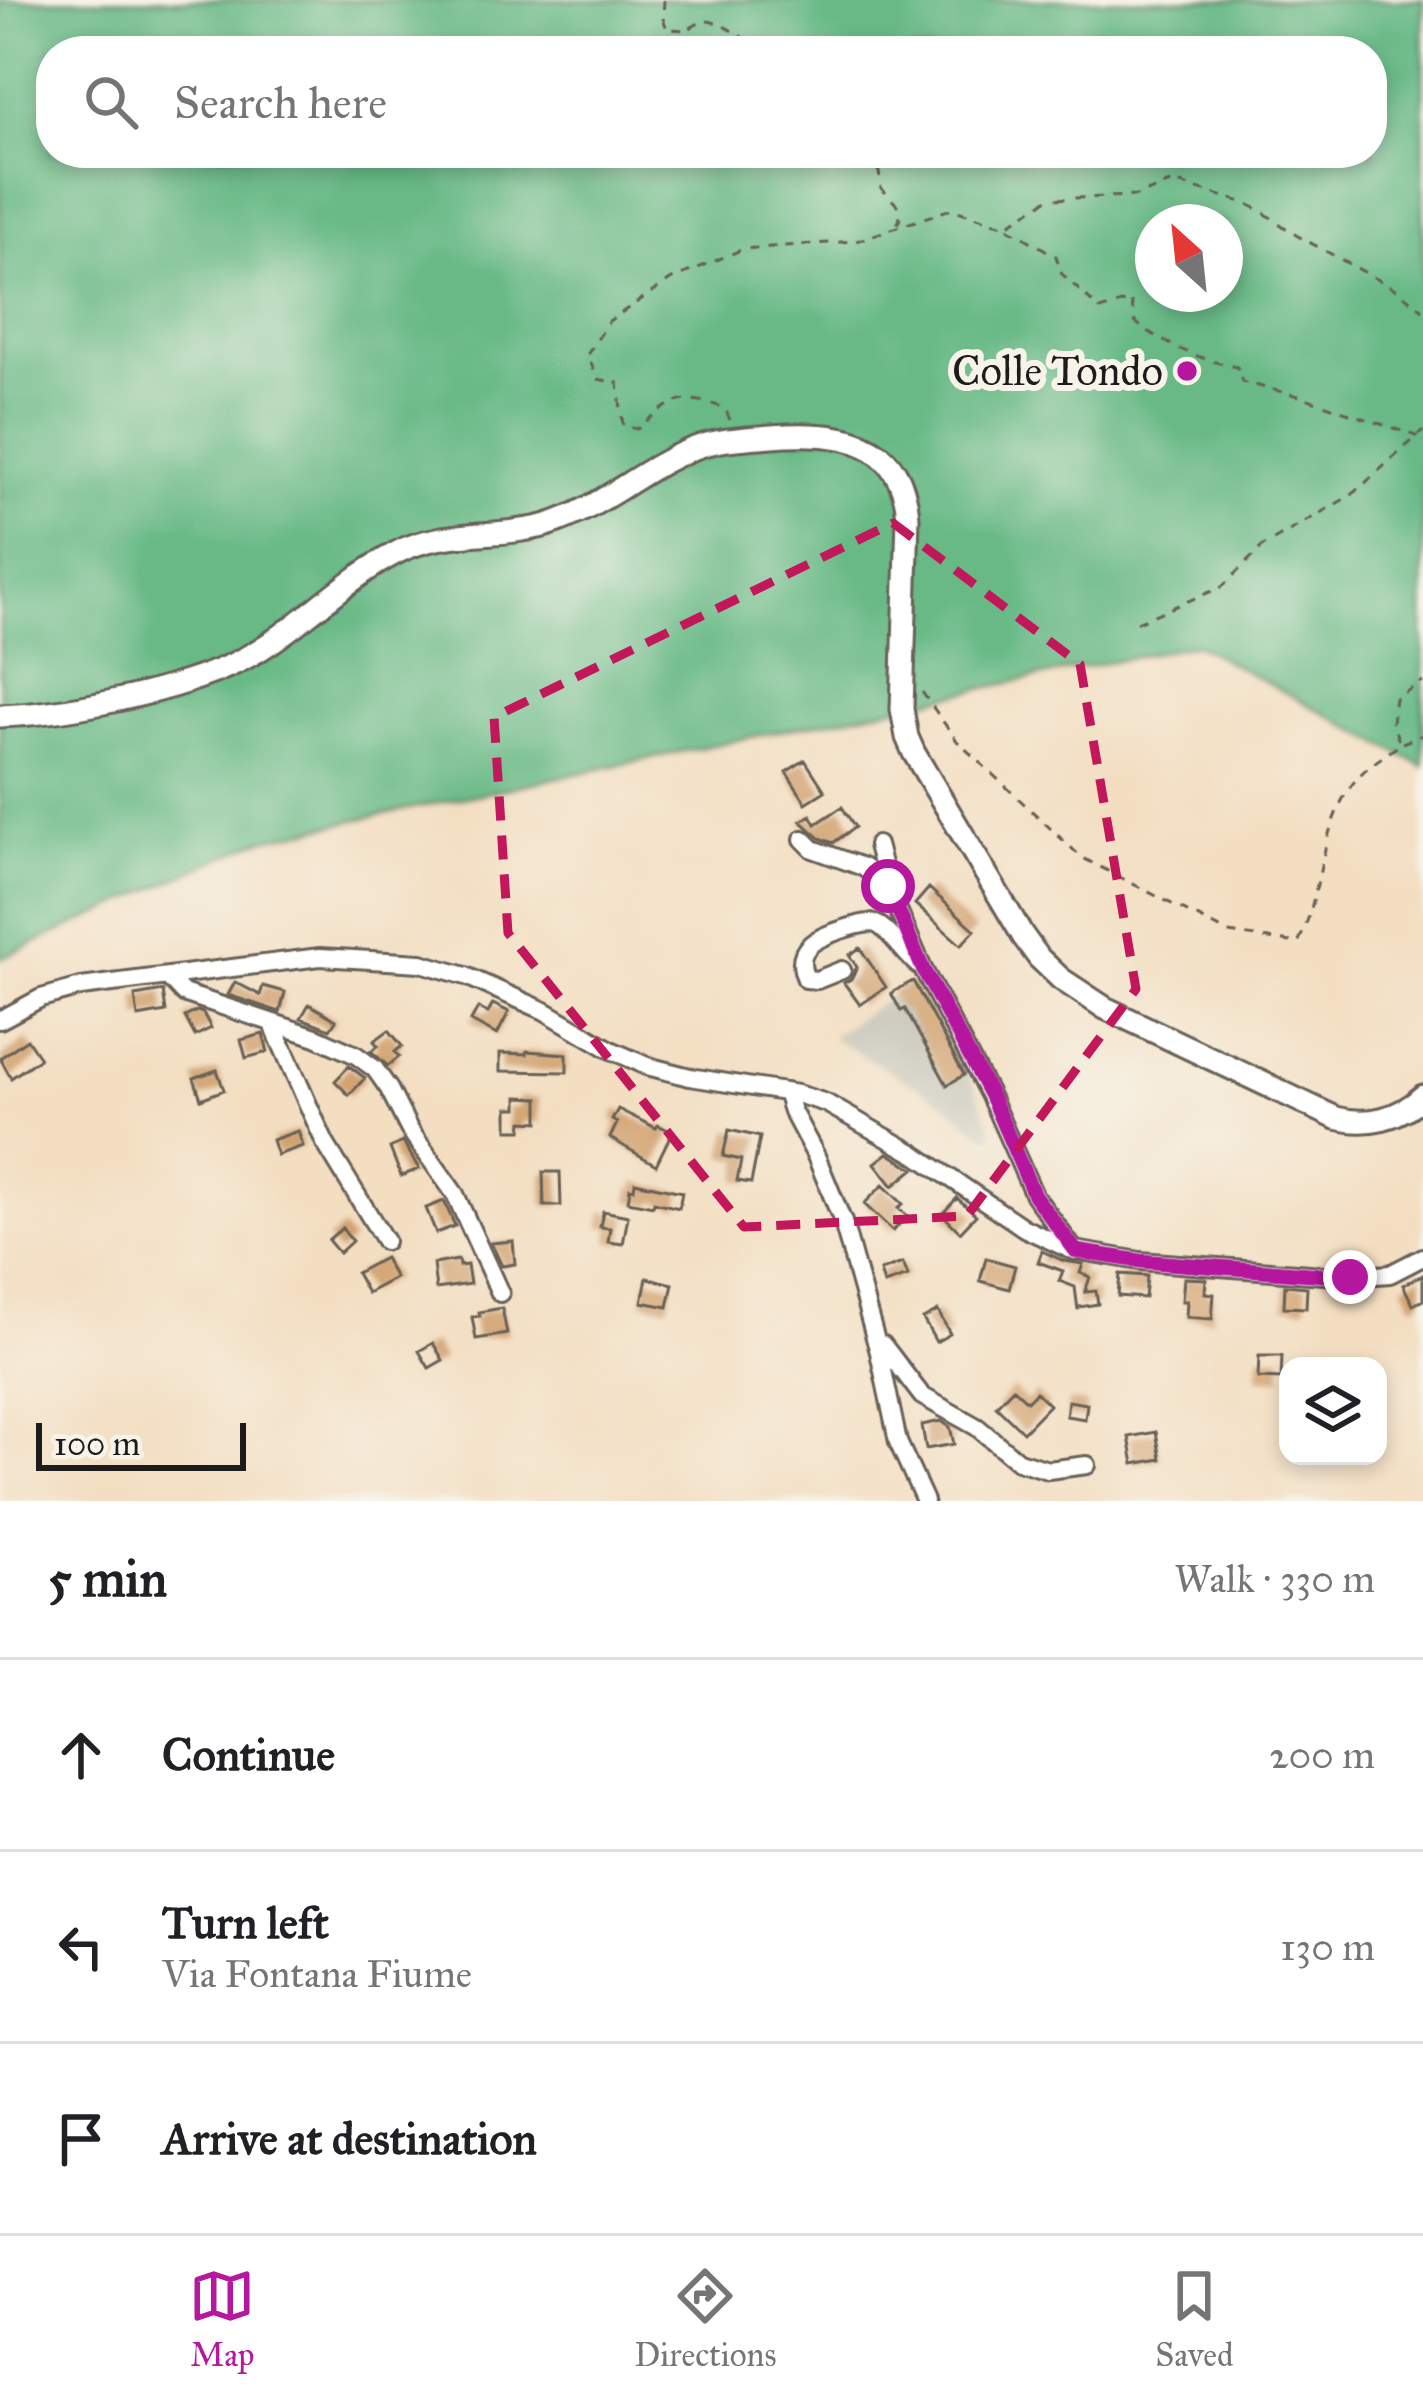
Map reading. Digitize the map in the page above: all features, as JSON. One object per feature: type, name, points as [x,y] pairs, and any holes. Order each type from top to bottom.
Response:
[{"type":"main road","points":[[0,716],[78,707],[222,669],[266,645],[403,549],[440,538],[548,525],[590,508],[684,452],[732,440],[833,436],[870,448],[894,471],[905,494],[904,725],[914,753],[1023,936],[1061,979],[1105,1008],[1336,1118],[1382,1119],[1423,1096]]},
{"type":"street","points":[[803,839],[816,850],[862,867],[888,886]]},
{"type":"street","points":[[877,845],[888,886],[923,969],[991,1096],[1034,1195],[1076,1251]]},
{"type":"street","points":[[842,970],[817,980],[806,979],[802,968],[809,945],[821,936],[872,923],[881,926],[923,969]]},
{"type":"street","points":[[0,1020],[61,991],[320,957],[421,963],[466,976],[545,1011],[639,1063],[783,1091],[841,1110],[1024,1228],[1076,1251],[1140,1261],[1350,1277],[1385,1275],[1423,1257]]},
{"type":"street","points":[[169,978],[180,991],[306,1033],[375,1069],[412,1135],[455,1194],[500,1293]]},
{"type":"street","points":[[272,1023],[325,1143],[385,1241]]},
{"type":"street","points":[[783,1091],[836,1202],[900,1447],[925,1501]]},
{"type":"street","points":[[874,1334],[922,1396],[984,1432],[1018,1461],[1048,1469],[1087,1465]]},
{"type":"path","points":[[664,0],[667,29],[687,30],[714,21],[743,36]]},
{"type":"path","points":[[877,168],[881,188],[897,205],[897,227]]},
{"type":"path","points":[[1006,226],[1048,199],[1136,196],[1173,182],[1264,212],[1423,310]]},
{"type":"path","points":[[732,440],[725,409],[695,398],[665,405],[638,429],[623,426],[618,383],[598,379],[587,355],[609,320],[672,279],[743,249],[856,241],[951,209],[1006,226],[1056,256],[1061,273],[1100,310],[1131,300],[1135,322],[1146,331],[1202,361],[1237,367],[1242,382],[1420,435]]},
{"type":"path","points":[[1137,622],[1222,586],[1263,546],[1353,494],[1420,435]]},
{"type":"path","points":[[1400,744],[1392,722],[1396,698],[1423,682]]},
{"type":"path","points":[[903,685],[922,692],[957,741],[1081,857],[1228,933],[1298,943],[1307,925],[1335,815],[1360,775],[1400,744],[1423,735]]},
{"type":"highlighted area","points":[[893,523],[1080,664],[1136,989],[967,1216],[744,1227],[508,933],[494,717]]},
{"type":"shaded area","points":[[907,986],[929,1006],[974,1086],[994,1134],[988,1138],[942,1101],[831,1037]]},
{"type":"green space","points":[[0,0],[1423,0],[1423,766],[1195,644],[261,840],[0,959]]},
{"type":"building","points":[[805,760],[825,791],[806,803],[786,772]]},
{"type":"building","points":[[842,807],[855,827],[833,843],[801,821],[811,815],[816,824]]},
{"type":"building","points":[[929,888],[975,930],[961,945],[915,904]]},
{"type":"building","points":[[860,948],[886,987],[860,1005],[844,983],[857,967],[849,955]]},
{"type":"building","points":[[913,981],[964,1075],[947,1085],[905,1009],[901,1011],[891,993]]},
{"type":"building","points":[[235,982],[260,995],[263,986],[285,992],[280,1012],[228,995]]},
{"type":"building","points":[[163,991],[166,1012],[138,1017],[135,996]]},
{"type":"building","points":[[309,1004],[336,1020],[330,1029],[301,1018]]},
{"type":"building","points":[[493,1004],[509,1012],[497,1035],[471,1021],[478,1008],[488,1013]]},
{"type":"building","points":[[197,1011],[211,1028],[195,1036],[185,1017]]},
{"type":"building","points":[[389,1030],[402,1046],[395,1052],[399,1057],[388,1066],[371,1051],[378,1046],[374,1041]]},
{"type":"building","points":[[263,1034],[268,1052],[246,1058],[241,1040]]},
{"type":"building","points":[[27,1039],[40,1058],[11,1078],[0,1058]]},
{"type":"building","points":[[500,1053],[567,1054],[567,1072],[500,1071]]},
{"type":"building","points":[[349,1066],[365,1078],[349,1095],[335,1081]]},
{"type":"building","points":[[217,1070],[224,1090],[201,1099],[194,1078]]},
{"type":"building","points":[[518,1097],[539,1098],[539,1122],[523,1121],[522,1130],[508,1130],[508,1108],[518,1108]]},
{"type":"building","points":[[618,1109],[672,1132],[656,1165],[610,1138]]},
{"type":"building","points":[[729,1130],[760,1137],[751,1183],[737,1181],[741,1160],[723,1156]]},
{"type":"building","points":[[298,1131],[303,1146],[277,1155],[272,1140]]},
{"type":"building","points":[[403,1142],[419,1169],[401,1176],[390,1148]]},
{"type":"building","points":[[888,1153],[914,1169],[893,1186],[875,1163]]},
{"type":"building","points":[[543,1172],[560,1172],[561,1206],[544,1206]]},
{"type":"building","points":[[635,1182],[682,1192],[679,1208],[628,1201]]},
{"type":"building","points":[[883,1185],[903,1204],[898,1208],[907,1216],[893,1231],[864,1204]]},
{"type":"building","points":[[957,1198],[976,1215],[960,1232],[942,1214]]},
{"type":"building","points":[[444,1201],[455,1226],[436,1233],[426,1208]]},
{"type":"building","points":[[603,1211],[628,1216],[623,1244],[608,1242],[610,1228],[600,1227]]},
{"type":"building","points":[[342,1228],[352,1241],[339,1253],[328,1240]]},
{"type":"building","points":[[513,1241],[515,1264],[502,1266],[491,1243]]},
{"type":"building","points":[[1042,1251],[1083,1264],[1080,1273],[1090,1277],[1085,1292],[1096,1291],[1098,1304],[1078,1310],[1075,1287],[1059,1281],[1063,1271],[1038,1262]]},
{"type":"building","points":[[384,1258],[395,1278],[367,1293],[356,1273]]},
{"type":"building","points":[[986,1258],[1015,1266],[1009,1289],[980,1281]]},
{"type":"building","points":[[458,1260],[459,1266],[467,1265],[470,1284],[436,1289],[433,1264]]},
{"type":"building","points":[[903,1263],[908,1276],[884,1284],[880,1271]]},
{"type":"building","points":[[1120,1274],[1147,1276],[1145,1298],[1118,1296]]},
{"type":"building","points":[[1423,1275],[1423,1300],[1413,1305],[1403,1285]]},
{"type":"building","points":[[647,1278],[673,1284],[668,1307],[642,1302]]},
{"type":"building","points":[[1184,1278],[1206,1279],[1205,1293],[1214,1294],[1212,1319],[1186,1317]]},
{"type":"building","points":[[1285,1285],[1307,1287],[1306,1308],[1284,1307]]},
{"type":"building","points":[[502,1308],[507,1334],[476,1339],[472,1317]]},
{"type":"building","points":[[938,1311],[950,1334],[936,1342],[923,1319]]},
{"type":"building","points":[[433,1343],[443,1360],[429,1368],[419,1351]]},
{"type":"building","points":[[1259,1356],[1282,1356],[1279,1379],[1258,1378]]},
{"type":"building","points":[[1013,1388],[1027,1401],[1036,1392],[1049,1405],[1023,1432],[996,1406]]},
{"type":"building","points":[[1068,1401],[1087,1404],[1085,1419],[1066,1416]]},
{"type":"building","points":[[941,1421],[950,1427],[954,1444],[926,1449],[922,1425]]},
{"type":"building","points":[[1156,1432],[1161,1459],[1134,1464],[1129,1437]]},
{"type":"place","name":"Colle Tondo","points":[[1187,371]]},
{"type":"route","points":[[888,886],[923,969],[991,1096],[1034,1195],[1076,1251],[1140,1261],[1350,1277]]}]
